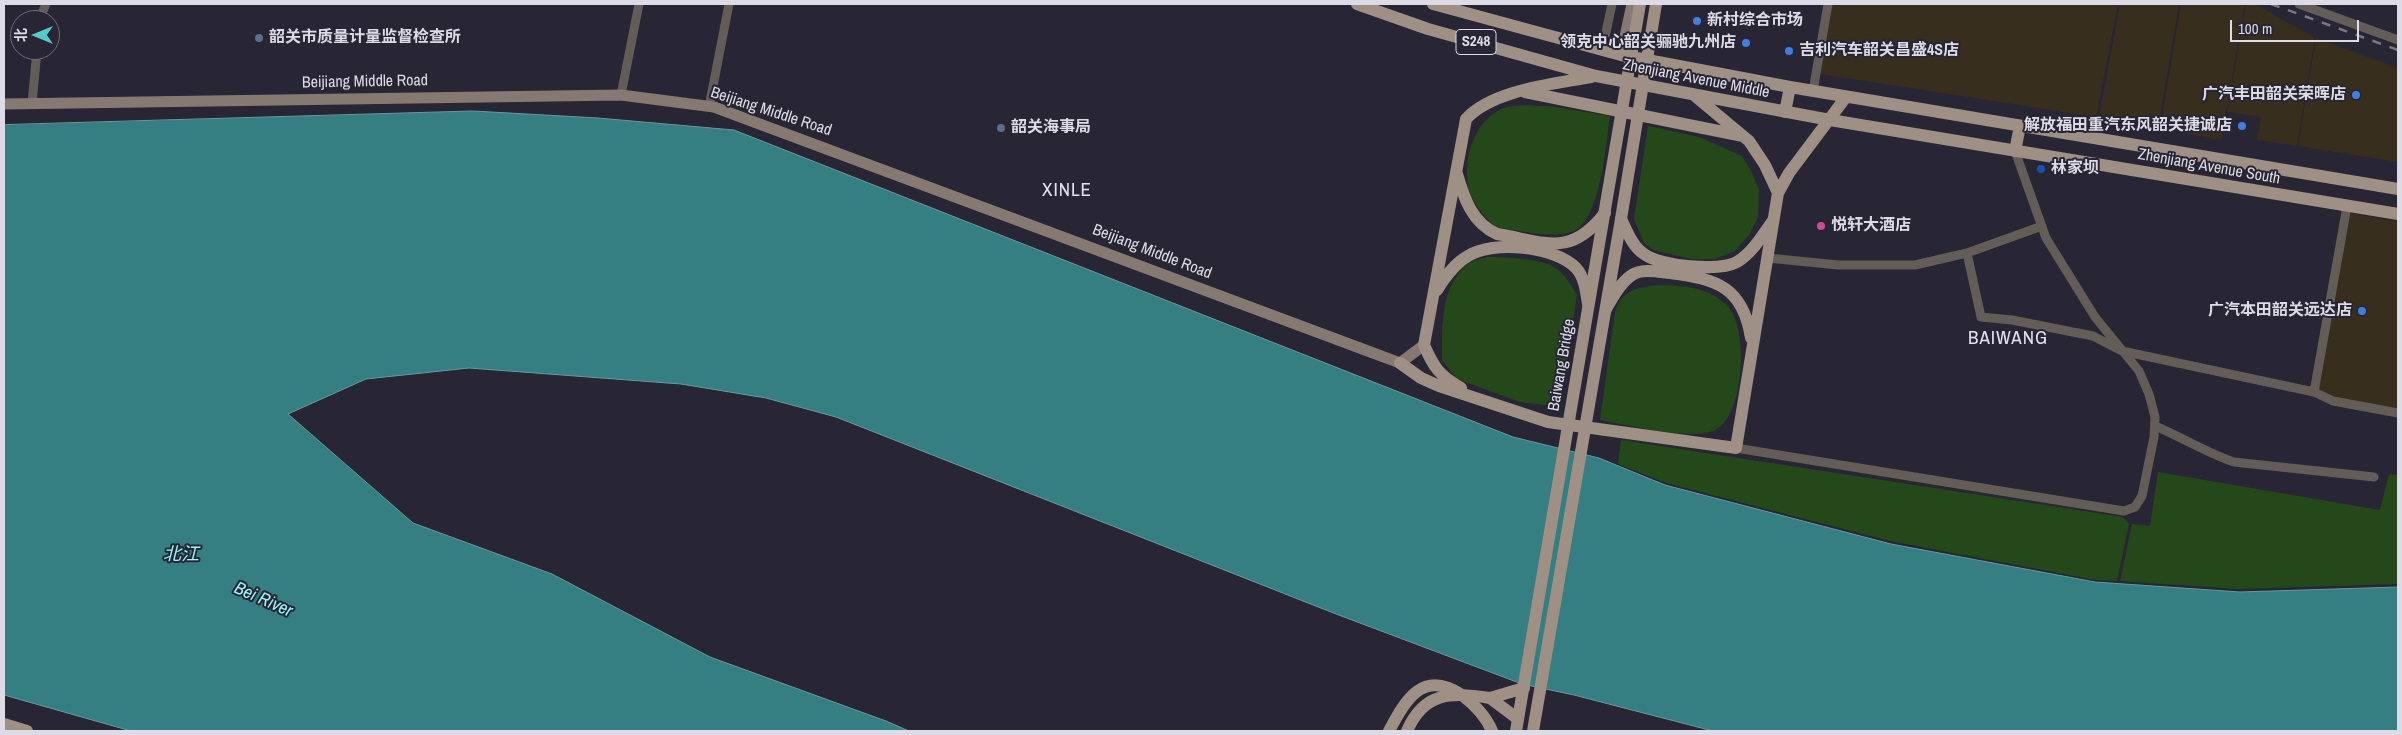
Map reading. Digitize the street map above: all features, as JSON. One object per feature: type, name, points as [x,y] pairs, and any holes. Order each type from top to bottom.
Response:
[{"type":"main road","name":"Zhenjiang Avenue Middle","points":[[1357,4],[1428,29],[1596,76],[1830,120]]},
{"type":"main road","name":"Baiwang Bridge","points":[[1517,725],[1640,4]]},
{"type":"main road","name":"Baiwang Bridge","points":[[1533,731],[1606,309],[1656,4]]},
{"type":"main road","name":"Zhenjiang Avenue Middle","points":[[1439,5],[1602,51],[1846,97]]},
{"type":"main road","points":[[1479,399],[1439,374],[1424,345],[1466,119],[1477,109],[1494,100],[1522,91],[1596,76]]},
{"type":"main road","points":[[1786,112],[1790,87]]},
{"type":"main road","points":[[1522,91],[1743,136]]},
{"type":"main road","points":[[1694,95],[1743,136],[1765,164],[1778,193]]},
{"type":"main road","points":[[1400,363],[1421,378],[1439,386],[1548,422],[1736,448],[1778,193],[1789,172],[1846,97]]},
{"type":"main road","name":"Zhenjiang Avenue South","points":[[1846,97],[2398,189]]},
{"type":"main road","name":"Zhenjiang Avenue South","points":[[1830,120],[2398,214]]},
{"type":"main road","points":[[2015,150],[2020,126]]},
{"type":"main road","points":[[1456,171],[1464,198],[1471,212],[1490,231],[1553,243],[1567,242],[1580,238],[1605,213]]},
{"type":"main road","points":[[1621,219],[1636,248],[1648,257],[1711,274],[1738,300],[1749,322],[1753,348]]},
{"type":"main road","points":[[1606,309],[1621,286],[1637,272],[1711,274],[1737,262],[1759,241],[1774,220]]},
{"type":"main road","points":[[1434,294],[1449,272],[1469,255],[1488,248],[1501,247],[1551,252],[1569,262],[1580,274],[1589,307]]},
{"type":"main road","points":[[1389,731],[1403,706],[1412,696],[1422,688],[1442,684],[1470,701],[1488,722],[1492,731]]},
{"type":"main road","points":[[1407,731],[1416,715],[1431,701],[1446,695],[1463,694],[1490,698],[1524,688]]},
{"type":"main road","points":[[1490,698],[1517,725]]},
{"type":"main road","points":[[4,724],[27,731]]},
{"type":"street","points":[[621,94],[640,4]]},
{"type":"street","points":[[709,106],[729,4]]},
{"type":"street","points":[[1602,51],[1612,4]]},
{"type":"street","points":[[1621,55],[1632,4]]},
{"type":"street","points":[[1813,91],[1828,4]]},
{"type":"street","points":[[2299,4],[2398,40]]},
{"type":"street","points":[[32,104],[36,60]]},
{"type":"street","name":"Beijiang Middle Road","points":[[4,104],[621,94],[709,106],[833,150],[1400,363]]},
{"type":"street","points":[[1736,448],[2124,511],[2134,506],[2142,496],[2155,426],[2155,417],[2149,394],[2139,371],[2090,309],[2051,246],[2015,150]]},
{"type":"street","points":[[2314,392],[2347,206]]},
{"type":"street","points":[[1768,258],[1838,266],[1915,266],[1967,253],[2042,226]]},
{"type":"street","points":[[1967,253],[1981,318],[2012,320],[2093,336],[2122,351],[2314,392],[2334,401],[2398,413]]},
{"type":"street","points":[[1400,363],[1424,345]]},
{"type":"street","points":[[2155,426],[2194,443],[2213,455],[2234,462],[2374,477]]},
{"type":"shaded area","points":[[1832,4],[2118,4],[2096,117],[1820,74]]},
{"type":"shaded area","points":[[2120,4],[2179,4],[2158,128],[2099,118]]},
{"type":"shaded area","points":[[2181,4],[2245,4],[2221,140],[2160,129]]},
{"type":"shaded area","points":[[2246,4],[2255,4],[2315,38],[2297,146],[2257,140],[2261,117],[2227,112]]},
{"type":"shaded area","name":"广汽丰田韶关荣晖店","points":[[2316,38],[2398,68],[2398,162],[2298,146]]},
{"type":"shaded area","points":[[1519,105],[1549,106],[1610,116],[1600,181],[1589,214],[1581,226],[1571,232],[1562,234],[1523,232],[1495,227],[1484,215],[1470,193],[1467,169],[1472,144],[1484,123],[1502,109]]},
{"type":"shaded area","points":[[1648,126],[1699,137],[1742,156],[1759,189],[1758,218],[1749,235],[1735,251],[1715,259],[1691,259],[1654,250],[1644,243],[1634,219]]},
{"type":"shaded area","points":[[2348,213],[2398,222],[2398,411],[2334,399],[2316,390]]},
{"type":"shaded area","points":[[1487,257],[1522,259],[1548,264],[1561,272],[1577,295],[1560,407],[1520,402],[1457,379],[1442,360],[1445,307],[1453,283],[1469,263]]},
{"type":"shaded area","points":[[1658,285],[1695,288],[1704,291],[1721,300],[1735,318],[1741,353],[1737,392],[1732,410],[1724,423],[1713,431],[1689,434],[1674,433],[1600,420],[1615,312],[1618,304],[1631,291]]},
{"type":"shaded area","points":[[1621,440],[2123,517],[2129,524],[2117,581],[2095,580],[1890,541],[1666,483],[1618,464]]},
{"type":"shaded area","points":[[2158,472],[2380,510],[2389,474],[2398,475],[2398,584],[2238,589],[2120,581],[2132,524],[2150,526]]},
{"type":"water","name":"北江","points":[[473,111],[598,118],[734,130],[1513,437],[1599,458],[1665,485],[1891,544],[2095,582],[2240,592],[2398,587],[2398,731],[1713,731],[1574,695],[1522,684],[1336,614],[836,417],[766,398],[681,384],[469,368],[366,379],[288,414],[413,523],[552,574],[710,657],[909,731],[131,731],[4,695],[4,125]]},
{"type":"railway","points":[[2271,4],[2398,50]]},
{"type":"place","name":"新村综合市场","points":[[1697,21]]},
{"type":"place","name":"韶关市质量计量监督检查所","points":[[259,38]]},
{"type":"place","name":"领克中心韶关骊驰九州店","points":[[1746,43]]},
{"type":"place","name":"吉利汽车韶关昌盛4S店","points":[[1789,51]]},
{"type":"place","name":"广汽丰田韶关荣晖店","points":[[2356,95]]},
{"type":"place","name":"解放福田重汽东风韶关捷诚店","points":[[2242,126]]},
{"type":"place","name":"韶关海事局","points":[[1001,128]]},
{"type":"place","name":"林家坝","points":[[2041,169]]},
{"type":"place","name":"悦轩大酒店","points":[[1821,226]]},
{"type":"place","name":"广汽本田韶关远达店","points":[[2362,311]]},
{"type":"district","name":"XINLE","points":[[1067,191]]},
{"type":"district","name":"BAIWANG","points":[[2008,339]]},
{"type":"water label","name":"Bei River","points":[[263,600]]}]
